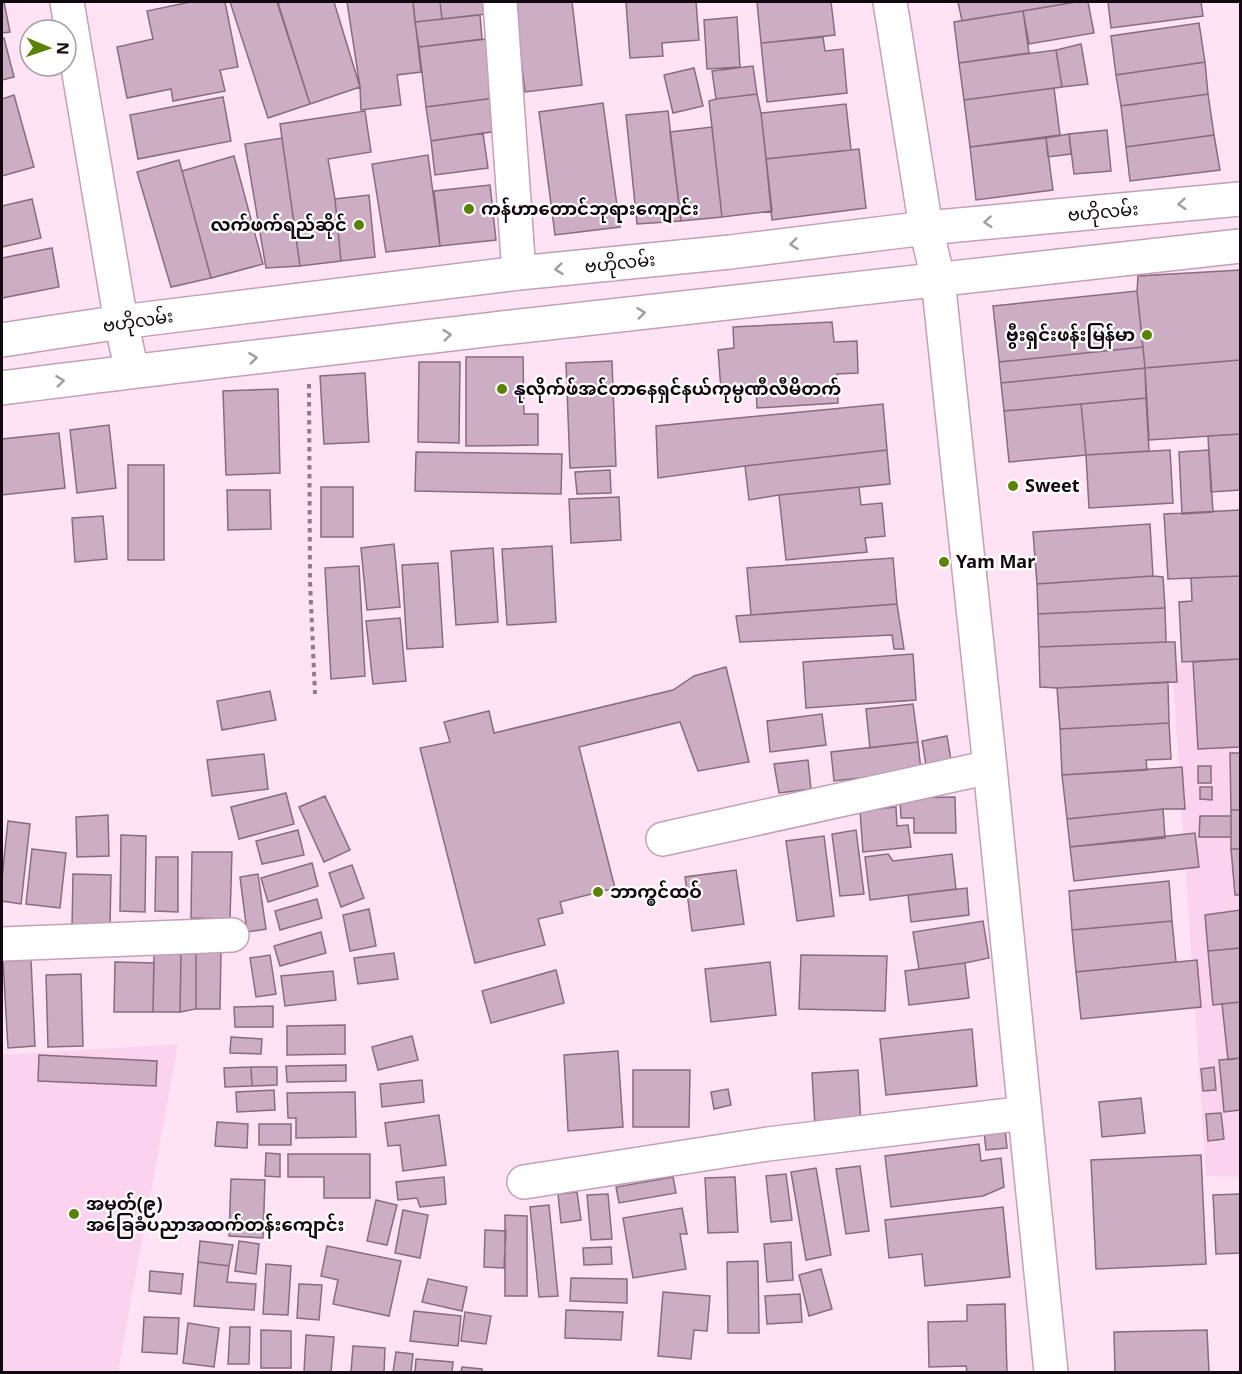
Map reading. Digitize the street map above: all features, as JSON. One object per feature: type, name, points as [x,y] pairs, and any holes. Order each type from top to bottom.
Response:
[{"type":"street","points":[[68,2],[121,322],[132,371]]},
{"type":"street","points":[[500,2],[519,273]]},
{"type":"street","points":[[890,2],[926,228],[938,279],[990,767],[1050,1372]]},
{"type":"street","name":"ဗဟိုလမ်း","points":[[2,340],[121,322],[519,273],[730,252],[926,228],[1240,199]]},
{"type":"street","points":[[2,388],[132,371],[1240,246]]},
{"type":"street","points":[[663,839],[990,767]]},
{"type":"street","points":[[2,944],[232,935]]},
{"type":"street","points":[[524,1182],[768,1144],[1025,1113]]},
{"type":"path","points":[[308,351],[310,581],[315,694]]},
{"type":"shaded area","points":[[1240,657],[1240,1177],[1206,1176],[1172,664]]},
{"type":"shaded area","name":"အမှတ်(၉) အခြေခံပညာအထက်တန်းကျောင်း","points":[[178,1044],[118,1372],[2,1372],[2,1055]]},
{"type":"building","points":[[2,2],[4,2],[10,32],[2,33]]},
{"type":"building","points":[[190,2],[225,2],[238,67],[220,70],[225,91],[173,101],[171,89],[127,98],[117,47],[153,39],[147,11]]},
{"type":"building","points":[[230,2],[277,2],[310,104],[268,118]]},
{"type":"building","points":[[334,2],[360,87],[310,104],[278,3]]},
{"type":"building","points":[[347,2],[413,2],[421,72],[397,75],[401,105],[361,110],[360,87]]},
{"type":"building","points":[[413,2],[440,2],[442,19],[415,22]]},
{"type":"building","points":[[440,2],[484,2],[486,14],[442,19]]},
{"type":"building","points":[[514,2],[572,2],[582,85],[525,92]]},
{"type":"building","points":[[626,2],[696,2],[699,40],[662,43],[663,56],[630,58]]},
{"type":"building","points":[[757,2],[831,2],[835,35],[761,43]]},
{"type":"building","points":[[958,2],[1076,2],[962,21]]},
{"type":"building","points":[[1088,2],[1094,33],[1029,44],[1023,11]]},
{"type":"building","points":[[1108,2],[1201,2],[1203,16],[1111,28]]},
{"type":"building","points":[[1023,11],[1029,53],[959,63],[954,22]]},
{"type":"building","points":[[480,15],[482,39],[419,47],[415,22]]},
{"type":"building","points":[[737,17],[740,67],[707,69],[704,20]]},
{"type":"building","points":[[1199,23],[1205,62],[1116,75],[1111,36]]},
{"type":"building","points":[[823,37],[825,51],[843,49],[847,93],[767,102],[761,43]]},
{"type":"building","points":[[2,38],[4,38],[14,77],[2,80]]},
{"type":"building","points":[[487,39],[494,98],[426,107],[419,47]]},
{"type":"building","points":[[1081,44],[1088,84],[1062,87],[1056,50]]},
{"type":"building","points":[[1056,50],[1062,87],[964,100],[959,63]]},
{"type":"building","points":[[1205,62],[1208,94],[1121,106],[1116,75]]},
{"type":"building","points":[[753,66],[757,94],[716,99],[712,71]]},
{"type":"building","points":[[694,68],[703,106],[673,113],[664,75]]},
{"type":"building","points":[[1054,88],[1060,135],[970,147],[964,100]]},
{"type":"building","points":[[757,94],[772,211],[722,217],[709,101]]},
{"type":"building","points":[[1208,94],[1214,135],[1126,147],[1121,106]]},
{"type":"building","points":[[14,95],[34,167],[2,176],[2,99]]},
{"type":"building","points":[[223,97],[231,141],[138,159],[130,115]]},
{"type":"building","points":[[494,98],[498,131],[431,141],[426,107]]},
{"type":"building","points":[[603,103],[620,227],[555,235],[539,112]]},
{"type":"building","points":[[846,104],[851,150],[766,159],[761,113]]},
{"type":"building","points":[[365,111],[371,152],[328,159],[335,199],[341,261],[300,266],[280,124]]},
{"type":"building","points":[[668,111],[681,221],[637,224],[626,115]]},
{"type":"building","points":[[712,127],[722,217],[681,221],[670,132]]},
{"type":"building","points":[[1107,130],[1111,171],[1074,174],[1069,134]]},
{"type":"building","points":[[483,133],[488,168],[435,175],[431,141]]},
{"type":"building","points":[[1069,134],[1071,154],[1048,157],[1046,138]]},
{"type":"building","points":[[1214,135],[1220,170],[1130,181],[1126,147]]},
{"type":"building","points":[[282,138],[300,266],[266,268],[245,144]]},
{"type":"building","points":[[1046,138],[1053,190],[976,200],[970,147]]},
{"type":"building","points":[[859,149],[866,208],[772,220],[766,159]]},
{"type":"building","points":[[428,155],[440,246],[386,252],[372,164]]},
{"type":"building","points":[[234,156],[263,264],[211,278],[182,171]]},
{"type":"building","points":[[179,160],[211,278],[171,287],[137,172]]},
{"type":"building","points":[[490,185],[496,240],[440,246],[434,191]]},
{"type":"building","points":[[369,195],[375,257],[341,261],[335,199]]},
{"type":"building","points":[[32,199],[41,238],[2,247],[2,206]]},
{"type":"building","points":[[52,248],[59,287],[2,298],[2,258]]},
{"type":"building","points":[[1240,270],[1240,360],[1145,368],[1137,291],[1138,276]]},
{"type":"building","points":[[1137,291],[1143,347],[999,362],[993,306]]},
{"type":"building","points":[[832,322],[834,342],[857,341],[858,373],[837,374],[838,403],[757,408],[756,388],[721,390],[718,350],[734,348],[733,327]]},
{"type":"building","points":[[1143,347],[1145,368],[1001,383],[999,362]]},
{"type":"building","points":[[466,357],[523,357],[524,414],[538,414],[538,445],[466,446]]},
{"type":"building","points":[[1240,360],[1240,434],[1149,440],[1145,368]]},
{"type":"building","points":[[612,361],[616,466],[570,468],[566,363]]},
{"type":"building","points":[[419,362],[460,362],[459,443],[418,442]]},
{"type":"building","points":[[1145,368],[1146,398],[1004,411],[1001,383]]},
{"type":"building","points":[[365,373],[369,442],[324,444],[320,376]]},
{"type":"building","points":[[278,389],[280,473],[226,475],[223,391]]},
{"type":"building","points":[[1146,398],[1149,451],[1086,455],[1081,404]]},
{"type":"building","points":[[883,404],[887,450],[658,478],[656,426]]},
{"type":"building","points":[[1081,404],[1086,455],[1009,462],[1004,411]]},
{"type":"building","points":[[109,425],[116,488],[77,493],[70,430]]},
{"type":"building","points":[[59,433],[65,488],[2,495],[2,439]]},
{"type":"building","points":[[1240,434],[1240,490],[1211,492],[1208,436]]},
{"type":"building","points":[[887,450],[890,484],[749,500],[745,466]]},
{"type":"building","points":[[1170,450],[1173,503],[1089,508],[1086,455]]},
{"type":"building","points":[[1209,450],[1213,512],[1182,514],[1179,452]]},
{"type":"building","points":[[416,452],[562,454],[561,494],[415,491]]},
{"type":"building","points":[[128,465],[164,465],[164,560],[128,560]]},
{"type":"building","points":[[610,470],[611,493],[577,494],[575,472]]},
{"type":"building","points":[[321,487],[353,487],[353,537],[321,537]]},
{"type":"building","points":[[859,487],[861,505],[882,503],[885,536],[865,538],[867,552],[786,560],[779,495]]},
{"type":"building","points":[[227,490],[270,490],[271,529],[228,530]]},
{"type":"building","points":[[619,497],[621,540],[571,543],[569,499]]},
{"type":"building","points":[[1240,510],[1240,576],[1168,579],[1164,514]]},
{"type":"building","points":[[103,516],[107,559],[75,562],[72,518]]},
{"type":"building","points":[[1150,524],[1153,576],[1037,584],[1033,532]]},
{"type":"building","points":[[394,544],[400,607],[367,610],[361,548]]},
{"type":"building","points":[[552,546],[556,622],[507,625],[502,549]]},
{"type":"building","points":[[493,548],[498,622],[456,625],[451,551]]},
{"type":"building","points":[[893,558],[897,604],[751,615],[747,568]]},
{"type":"building","points":[[438,563],[443,647],[407,649],[402,565]]},
{"type":"building","points":[[359,566],[365,676],[331,679],[325,568]]},
{"type":"building","points":[[1240,576],[1240,659],[1182,662],[1179,602],[1192,601],[1191,578]]},
{"type":"building","points":[[1163,577],[1165,608],[1038,614],[1037,584]]},
{"type":"building","points":[[897,604],[904,649],[894,649],[892,635],[740,642],[736,616]]},
{"type":"building","points":[[1165,608],[1166,642],[1039,647],[1038,614]]},
{"type":"building","points":[[400,618],[406,681],[373,684],[366,621]]},
{"type":"building","points":[[1175,642],[1177,682],[1040,687],[1039,647]]},
{"type":"building","points":[[913,654],[916,700],[806,708],[803,662]]},
{"type":"building","points":[[1240,659],[1240,747],[1198,749],[1193,662]]},
{"type":"building","points":[[726,667],[749,762],[698,771],[680,722],[579,747],[615,888],[560,902],[563,913],[538,919],[545,945],[475,963],[420,748],[450,742],[444,722],[489,711],[494,733],[673,690],[694,676]]},
{"type":"building","points":[[1168,682],[1169,723],[1060,729],[1057,688]]},
{"type":"building","points":[[270,691],[276,720],[222,730],[217,701]]},
{"type":"building","points":[[913,704],[918,742],[870,748],[866,709]]},
{"type":"building","points":[[822,714],[826,745],[770,752],[767,721]]},
{"type":"building","points":[[1169,723],[1171,759],[1146,760],[1147,770],[1062,775],[1060,729]]},
{"type":"building","points":[[947,736],[951,760],[926,765],[922,741]]},
{"type":"building","points":[[918,742],[921,771],[834,781],[831,752]]},
{"type":"building","points":[[1230,753],[1240,753],[1240,810],[1231,810]]},
{"type":"building","points":[[264,754],[268,789],[212,796],[207,760]]},
{"type":"building","points":[[808,760],[811,789],[779,793],[774,764]]},
{"type":"building","points":[[1198,766],[1211,766],[1211,783],[1198,783]]},
{"type":"building","points":[[1182,767],[1185,809],[1163,809],[1067,819],[1062,775]]},
{"type":"building","points":[[1200,787],[1212,787],[1212,800],[1200,799]]},
{"type":"building","points":[[286,793],[294,824],[239,839],[231,807]]},
{"type":"building","points":[[325,796],[350,850],[324,862],[299,807]]},
{"type":"building","points":[[955,797],[956,833],[914,833],[914,818],[901,818],[900,798]]},
{"type":"building","points":[[896,807],[897,826],[908,825],[911,847],[863,852],[860,811]]},
{"type":"building","points":[[1163,809],[1165,838],[1070,847],[1067,819]]},
{"type":"building","points":[[1231,810],[1240,810],[1240,849],[1231,849]]},
{"type":"building","points":[[108,815],[109,856],[77,857],[76,817]]},
{"type":"building","points":[[1200,816],[1231,816],[1231,837],[1199,837]]},
{"type":"building","points":[[8,821],[30,824],[21,904],[2,901]]},
{"type":"building","points":[[298,830],[304,855],[262,864],[256,841]]},
{"type":"building","points":[[856,830],[864,894],[840,896],[832,834]]},
{"type":"building","points":[[1195,833],[1199,867],[1074,881],[1070,847]]},
{"type":"building","points":[[121,835],[146,836],[145,912],[120,911]]},
{"type":"building","points":[[824,836],[834,916],[797,921],[786,841]]},
{"type":"building","points":[[32,849],[66,853],[60,908],[26,904]]},
{"type":"building","points":[[1231,849],[1240,849],[1240,895],[1235,895]]},
{"type":"building","points":[[192,852],[232,852],[230,919],[191,918]]},
{"type":"building","points":[[888,854],[893,861],[952,854],[956,889],[870,900],[865,857]]},
{"type":"building","points":[[156,857],[178,857],[178,912],[155,911]]},
{"type":"building","points":[[312,863],[318,886],[268,902],[261,878]]},
{"type":"building","points":[[352,865],[364,898],[341,907],[329,873]]},
{"type":"building","points":[[736,870],[744,924],[692,931],[685,877]]},
{"type":"building","points":[[73,874],[111,875],[110,928],[72,928]]},
{"type":"building","points":[[258,874],[266,929],[247,932],[240,877]]},
{"type":"building","points":[[1169,881],[1172,921],[1072,930],[1069,891]]},
{"type":"building","points":[[967,888],[969,915],[911,922],[908,895]]},
{"type":"building","points":[[317,899],[322,918],[280,930],[275,911]]},
{"type":"building","points":[[369,909],[376,946],[350,951],[343,915]]},
{"type":"building","points":[[1240,910],[1240,948],[1208,951],[1205,915]]},
{"type":"building","points":[[983,921],[989,958],[919,969],[913,932]]},
{"type":"building","points":[[1172,921],[1176,962],[1076,972],[1072,930]]},
{"type":"building","points":[[321,932],[326,953],[280,966],[274,946]]},
{"type":"building","points":[[1240,948],[1240,1002],[1213,1005],[1208,951]]},
{"type":"building","points":[[196,951],[221,951],[220,1009],[196,1009]]},
{"type":"building","points":[[196,951],[196,1009],[180,1012],[181,954]]},
{"type":"building","points":[[154,953],[181,954],[180,1012],[153,1012]]},
{"type":"building","points":[[394,953],[398,979],[358,984],[354,958]]},
{"type":"building","points":[[270,955],[276,994],[256,997],[250,958]]},
{"type":"building","points":[[801,955],[887,956],[885,1011],[799,1009]]},
{"type":"building","points":[[31,960],[35,1046],[8,1048],[3,961]]},
{"type":"building","points":[[1197,960],[1201,1007],[1081,1019],[1076,972]]},
{"type":"building","points":[[115,962],[154,963],[153,1012],[114,1012]]},
{"type":"building","points":[[770,962],[776,1015],[711,1022],[705,969]]},
{"type":"building","points":[[965,963],[969,998],[909,1005],[905,971]]},
{"type":"building","points":[[556,970],[564,1003],[491,1023],[482,991]]},
{"type":"building","points":[[333,971],[336,1000],[285,1006],[281,976]]},
{"type":"building","points":[[81,974],[83,1046],[48,1047],[46,975]]},
{"type":"building","points":[[1240,1002],[1240,1058],[1228,1060],[1222,1004]]},
{"type":"building","points":[[273,1006],[273,1027],[235,1027],[234,1007]]},
{"type":"building","points":[[345,1025],[345,1054],[287,1055],[287,1026]]},
{"type":"building","points":[[972,1029],[977,1086],[886,1095],[880,1039]]},
{"type":"building","points":[[412,1036],[418,1060],[378,1070],[372,1047]]},
{"type":"building","points":[[231,1037],[262,1039],[261,1054],[230,1053]]},
{"type":"building","points":[[618,1051],[623,1127],[568,1131],[564,1055]]},
{"type":"building","points":[[39,1055],[157,1061],[156,1086],[38,1081]]},
{"type":"building","points":[[1240,1058],[1240,1110],[1224,1112],[1219,1060]]},
{"type":"building","points":[[346,1065],[346,1081],[287,1082],[286,1066]]},
{"type":"building","points":[[251,1067],[277,1067],[277,1085],[252,1086]]},
{"type":"building","points":[[251,1067],[252,1086],[225,1087],[224,1068]]},
{"type":"building","points":[[1214,1067],[1216,1090],[1203,1091],[1201,1069]]},
{"type":"building","points":[[633,1070],[690,1070],[689,1127],[633,1127]]},
{"type":"building","points":[[858,1070],[861,1125],[815,1127],[812,1073]]},
{"type":"building","points":[[422,1080],[424,1102],[382,1107],[380,1084]]},
{"type":"building","points":[[728,1089],[731,1105],[714,1109],[711,1092]]},
{"type":"building","points":[[274,1090],[275,1110],[237,1112],[236,1092]]},
{"type":"building","points":[[355,1092],[356,1137],[296,1138],[296,1118],[288,1118],[287,1093]]},
{"type":"building","points":[[1141,1098],[1145,1133],[1102,1137],[1099,1102]]},
{"type":"building","points":[[1221,1113],[1224,1139],[1208,1141],[1206,1114]]},
{"type":"building","points":[[439,1115],[446,1165],[403,1171],[400,1145],[388,1146],[385,1123]]},
{"type":"building","points":[[217,1122],[248,1124],[247,1148],[215,1146]]},
{"type":"building","points":[[259,1124],[291,1124],[291,1145],[259,1145]]},
{"type":"building","points":[[1005,1129],[1007,1148],[986,1150],[984,1131]]},
{"type":"building","points":[[979,1144],[981,1161],[1001,1158],[1004,1187],[983,1196],[891,1207],[885,1156]]},
{"type":"building","points":[[266,1153],[280,1154],[280,1177],[265,1176]]},
{"type":"building","points":[[288,1154],[370,1154],[370,1198],[324,1198],[324,1177],[288,1177]]},
{"type":"building","points":[[1201,1155],[1206,1264],[1096,1269],[1091,1160]]},
{"type":"building","points":[[860,1166],[869,1231],[846,1234],[836,1169]]},
{"type":"building","points":[[816,1168],[831,1255],[806,1260],[791,1172]]},
{"type":"building","points":[[786,1174],[792,1220],[771,1222],[766,1176]]},
{"type":"building","points":[[444,1177],[446,1204],[420,1207],[417,1198],[398,1200],[396,1182]]},
{"type":"building","points":[[673,1177],[676,1193],[619,1203],[616,1187]]},
{"type":"building","points":[[735,1177],[738,1232],[708,1233],[705,1178]]},
{"type":"building","points":[[231,1179],[265,1180],[263,1238],[229,1236]]},
{"type":"building","points":[[577,1192],[581,1220],[561,1223],[558,1194]]},
{"type":"building","points":[[608,1194],[612,1239],[591,1240],[587,1195]]},
{"type":"building","points":[[1240,1194],[1240,1253],[1216,1254],[1213,1195]]},
{"type":"building","points":[[376,1200],[397,1205],[387,1245],[367,1241]]},
{"type":"building","points":[[549,1205],[558,1296],[539,1297],[530,1207]]},
{"type":"building","points":[[1003,1207],[1010,1277],[925,1286],[922,1254],[889,1258],[885,1220]]},
{"type":"building","points":[[682,1208],[687,1234],[680,1234],[686,1269],[633,1278],[623,1218]]},
{"type":"building","points":[[403,1210],[428,1215],[420,1258],[395,1253]]},
{"type":"building","points":[[505,1215],[527,1216],[527,1296],[505,1296]]},
{"type":"building","points":[[485,1230],[506,1231],[504,1268],[484,1267]]},
{"type":"building","points":[[200,1241],[233,1245],[229,1266],[198,1262]]},
{"type":"building","points":[[239,1241],[259,1244],[256,1274],[235,1271]]},
{"type":"building","points":[[791,1242],[793,1280],[767,1282],[764,1244]]},
{"type":"building","points":[[327,1246],[401,1261],[389,1316],[333,1304],[338,1280],[321,1276]]},
{"type":"building","points":[[611,1247],[612,1264],[584,1265],[583,1248]]},
{"type":"building","points":[[758,1261],[759,1333],[728,1333],[727,1262]]},
{"type":"building","points":[[198,1262],[229,1266],[227,1282],[256,1284],[254,1310],[194,1306]]},
{"type":"building","points":[[266,1264],[291,1266],[288,1315],[263,1314]]},
{"type":"building","points":[[821,1269],[832,1309],[809,1316],[799,1275]]},
{"type":"building","points":[[150,1271],[183,1274],[181,1294],[149,1291]]},
{"type":"building","points":[[571,1278],[627,1279],[627,1303],[570,1301]]},
{"type":"building","points":[[428,1279],[467,1287],[462,1311],[422,1302]]},
{"type":"building","points":[[299,1284],[322,1285],[319,1320],[297,1318]]},
{"type":"building","points":[[663,1292],[710,1296],[707,1331],[694,1330],[691,1359],[658,1356]]},
{"type":"building","points":[[800,1294],[802,1322],[767,1324],[765,1296]]},
{"type":"building","points":[[1005,1304],[1007,1372],[967,1372],[966,1366],[929,1367],[928,1322],[967,1321],[967,1305]]},
{"type":"building","points":[[566,1310],[623,1312],[621,1340],[565,1338]]},
{"type":"building","points":[[414,1311],[461,1316],[458,1346],[410,1341]]},
{"type":"building","points":[[465,1312],[491,1316],[486,1344],[461,1341]]},
{"type":"building","points":[[144,1317],[179,1318],[177,1354],[142,1352]]},
{"type":"building","points":[[188,1323],[219,1328],[214,1367],[183,1363]]},
{"type":"building","points":[[230,1327],[250,1327],[249,1364],[228,1364]]},
{"type":"building","points":[[261,1330],[291,1331],[291,1368],[261,1368]]},
{"type":"building","points":[[1207,1330],[1209,1372],[1115,1372],[1114,1332]]},
{"type":"building","points":[[306,1335],[334,1337],[331,1372],[304,1372]]},
{"type":"building","points":[[353,1346],[385,1348],[384,1372],[351,1372]]},
{"type":"building","points":[[396,1352],[413,1354],[411,1372],[393,1372]]},
{"type":"building","points":[[416,1359],[453,1362],[452,1372],[415,1372]]},
{"type":"building","points":[[462,1367],[482,1369],[482,1372],[461,1372]]},
{"type":"place","name":"ကန်ဟာတောင်ဘုရားကျောင်း","points":[[469,209]]},
{"type":"place","name":"လက်ဖက်ရည်ဆိုင်","points":[[359,225]]},
{"type":"place","name":"ဗွီးရှင်းဖန်းမြန်မာ","points":[[1147,335]]},
{"type":"place","name":"နုလိုက်ဖ်အင်တာနေရှင်နယ်ကုမ္ပဏီလီမိတက်","points":[[502,389]]},
{"type":"place","name":"Sweet","points":[[1013,486]]},
{"type":"place","name":"Yam Mar","points":[[944,562]]},
{"type":"place","name":"ဘာက္ၜၚ်ထဝ်","points":[[598,892]]},
{"type":"place","name":"အမှတ်(၉) အခြေခံပညာအထက်တန်းကျောင်း","points":[[74,1214]]}]
